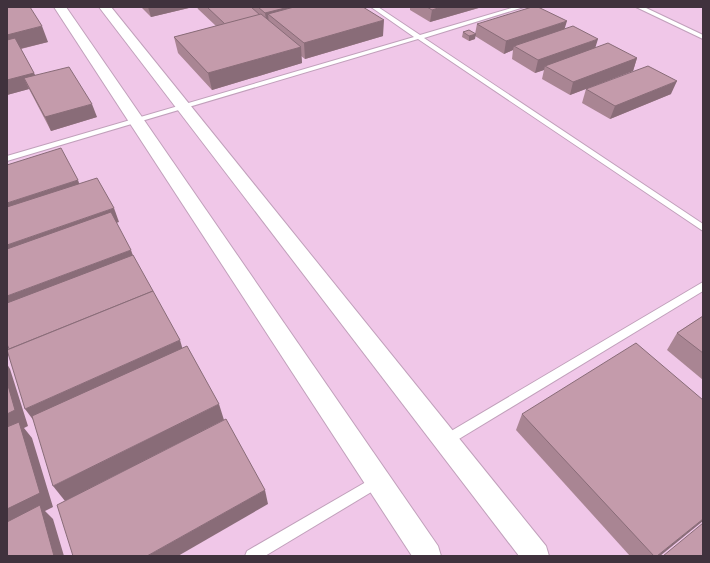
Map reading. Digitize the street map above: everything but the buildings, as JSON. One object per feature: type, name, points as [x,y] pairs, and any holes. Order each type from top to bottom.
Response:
[{"type":"street","points":[[60,7],[428,556]]},
{"type":"street","points":[[105,7],[536,556]]},
{"type":"lane","points":[[374,7],[703,228]]},
{"type":"lane","points":[[7,159],[521,7]]},
{"type":"lane","points":[[639,7],[703,37]]},
{"type":"lane","points":[[445,441],[703,286]]},
{"type":"lane","points":[[252,556],[378,480]]},
{"type":"shaded area","points":[[7,7],[703,7],[703,556],[7,556]]}]
